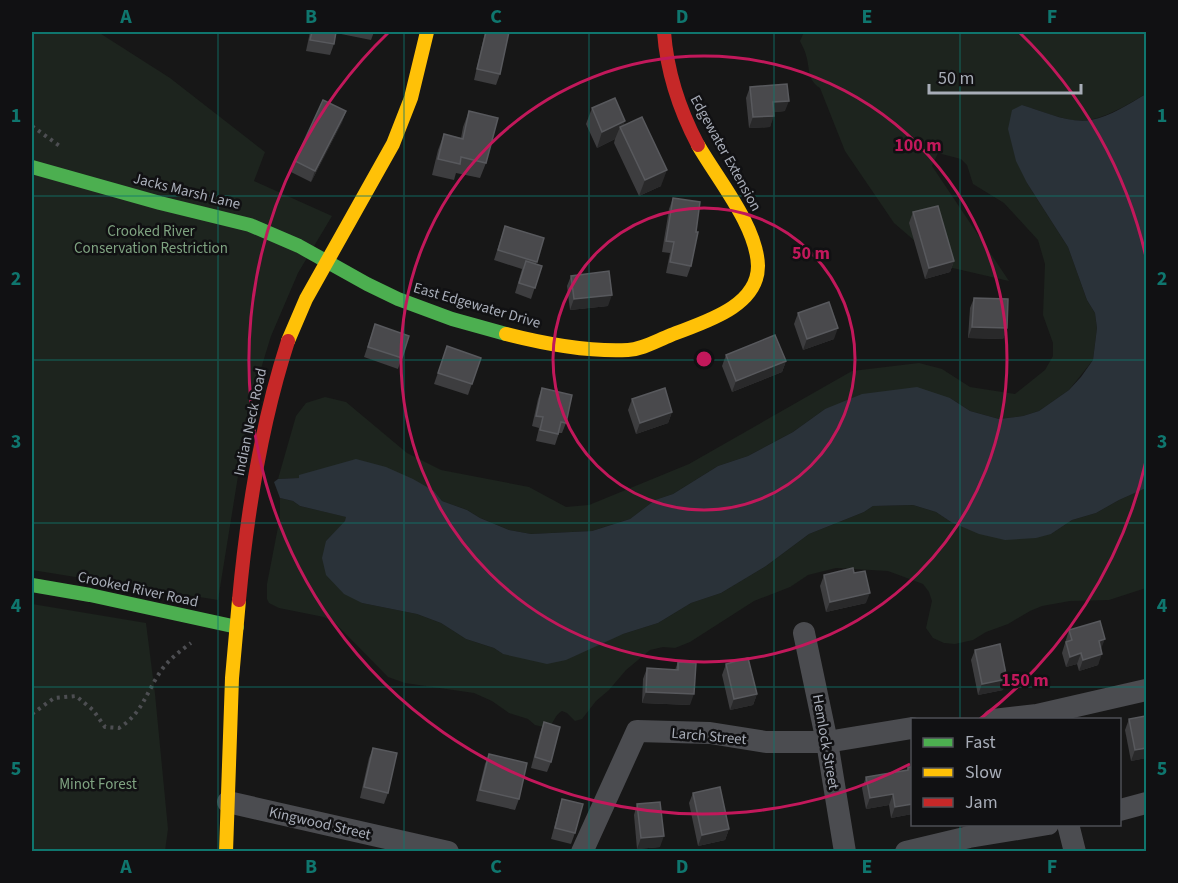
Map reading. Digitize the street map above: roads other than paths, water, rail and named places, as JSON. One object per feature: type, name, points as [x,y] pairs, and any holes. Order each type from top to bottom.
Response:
[{"type":"street","name":"Indian Neck Road","points":[[226,852],[232,678],[247,525],[275,380],[296,319],[399,129],[411,98],[428,32]]},
{"type":"street","name":"Edgewater Extension","points":[[664,32],[667,58],[678,101],[688,125],[715,173],[744,218],[756,255]]},
{"type":"street","name":"Jacks Marsh Lane","points":[[32,167],[78,178],[181,209],[241,222],[271,233],[329,261]]},
{"type":"street","name":"East Edgewater Drive","points":[[329,261],[389,294],[458,320],[543,341],[587,348],[628,350],[647,346],[732,308],[747,295],[756,282],[758,269],[756,255]]},
{"type":"street","name":"Crooked River Road","points":[[32,585],[90,595],[237,627]]},
{"type":"street","name":"Hemlock Street","points":[[804,633],[827,742],[845,852]]},
{"type":"street","points":[[1023,718],[1038,717],[1146,690]]},
{"type":"street","name":"Larch Street","points":[[582,852],[637,731],[710,733],[766,742],[827,742],[911,728]]},
{"type":"street","name":"Kingwood Street","points":[[228,802],[448,852]]},
{"type":"street","points":[[1121,809],[1146,803]]},
{"type":"street","points":[[906,852],[969,837],[1041,826]]},
{"type":"street","points":[[1068,826],[1075,852]]},
{"type":"park label","name":"Crooked River Conservation Restriction","points":[[151,240]]},
{"type":"park label","name":"Minot Forest","points":[[98,784]]}]
